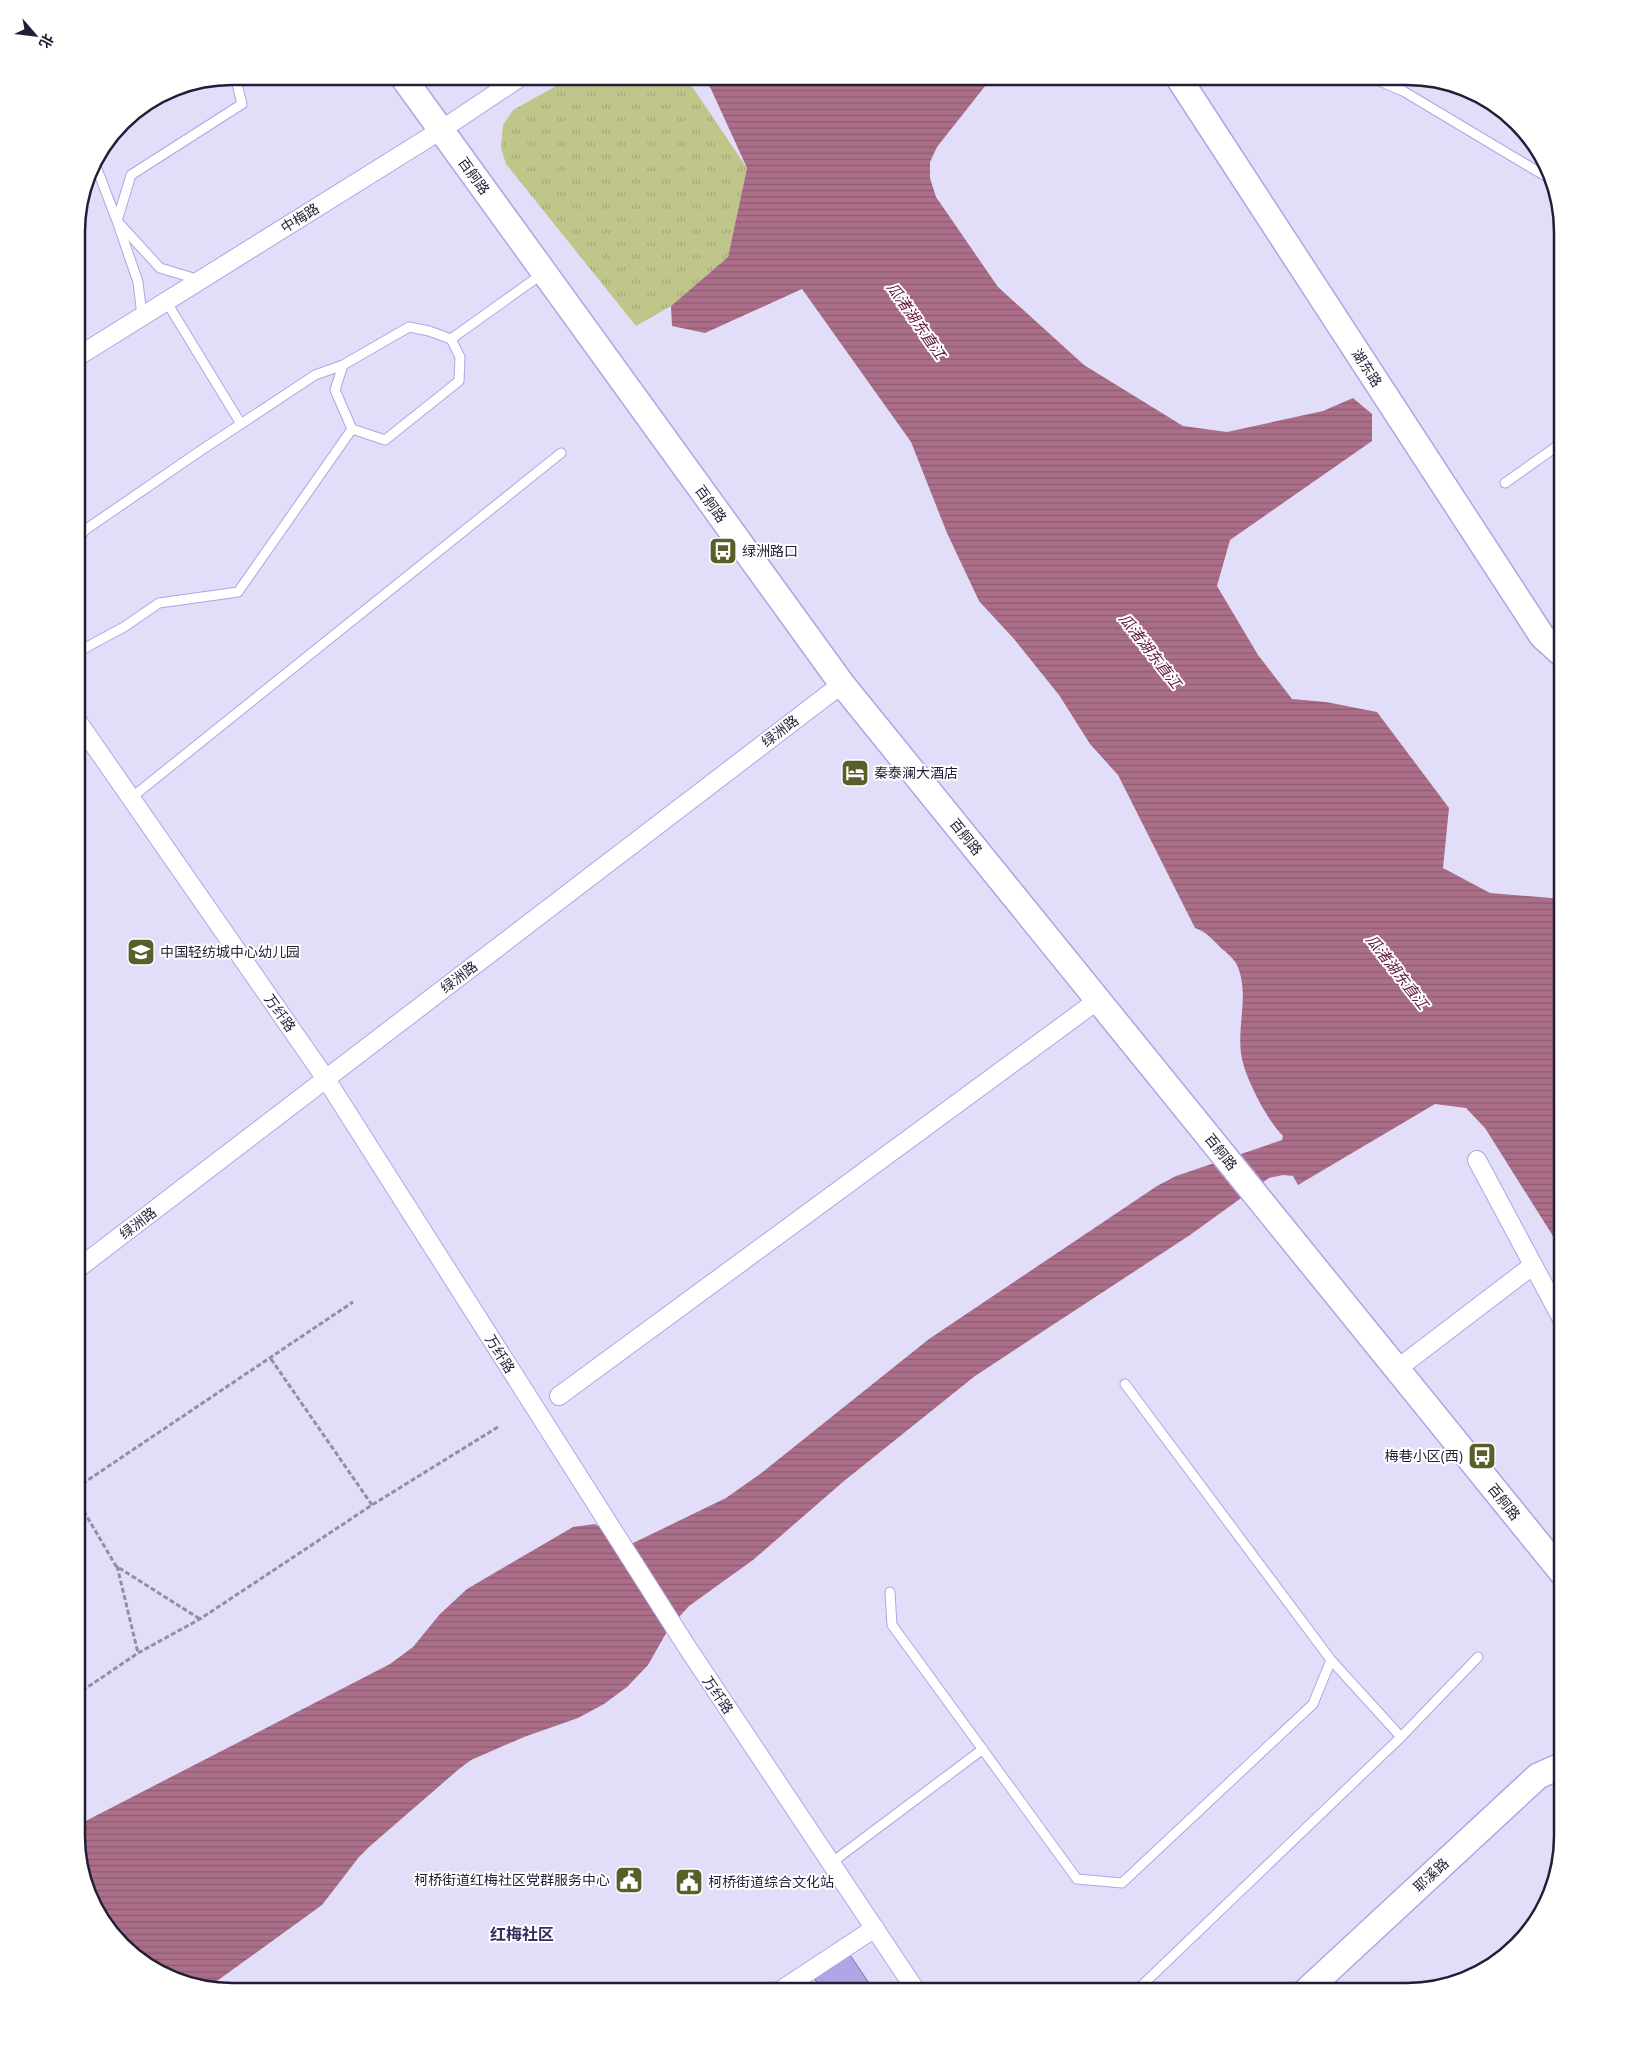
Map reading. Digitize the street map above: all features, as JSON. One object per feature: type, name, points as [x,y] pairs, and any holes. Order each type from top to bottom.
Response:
[{"type":"street","name":"百舸路","points":[[408,85],[842,684],[1554,1563]]},
{"type":"street","name":"中梅路","points":[[85,352],[441,130],[508,85]]},
{"type":"street","name":"湖东路","points":[[1184,85],[1542,636],[1554,647]]},
{"type":"street","name":"绿洲路","points":[[85,1263],[842,684]]},
{"type":"street","name":"万纤路","points":[[85,732],[326,1079],[603,1518],[912,1983]]},
{"type":"street","points":[[559,1396],[1098,1000]]},
{"type":"street","points":[[1476,1160],[1554,1305]]},
{"type":"street","points":[[1397,1369],[1532,1266]]},
{"type":"street","name":"耶溪路","points":[[1315,1983],[1538,1776],[1554,1769]]},
{"type":"street","points":[[792,1983],[874,1928]]},
{"type":"lane","points":[[117,221],[131,176],[242,104],[237,85]]},
{"type":"lane","points":[[1389,85],[1542,174]]},
{"type":"lane","points":[[98,171],[138,282],[142,316]]},
{"type":"lane","points":[[117,221],[160,268],[200,280]]},
{"type":"lane","points":[[450,339],[544,273]]},
{"type":"lane","points":[[166,301],[241,424]]},
{"type":"lane","points":[[85,530],[315,375],[343,365],[409,327],[429,331],[450,339],[460,357],[459,381],[385,440],[352,428],[335,390],[343,365]]},
{"type":"lane","points":[[85,648],[124,627],[159,603],[238,592],[352,428]]},
{"type":"lane","points":[[1505,483],[1554,448]]},
{"type":"lane","points":[[131,798],[560,453]]},
{"type":"lane","points":[[1125,1384],[1331,1660],[1401,1737]]},
{"type":"lane","points":[[890,1592],[892,1624],[1077,1879],[1122,1883],[1313,1704],[1331,1660]]},
{"type":"lane","points":[[1144,1983],[1401,1737],[1478,1656]]},
{"type":"lane","points":[[831,1862],[983,1749]]},
{"type":"path","points":[[85,1482],[354,1302]]},
{"type":"path","points":[[271,1359],[372,1505]]},
{"type":"path","points":[[85,1689],[138,1653],[200,1619],[372,1505],[498,1428]]},
{"type":"path","points":[[85,1513],[116,1566],[138,1653]]},
{"type":"path","points":[[116,1566],[200,1619]]},
{"type":"green space","points":[[558,85],[691,85],[747,168],[728,257],[671,306],[636,326],[506,164],[501,148],[503,125],[513,110]]},
{"type":"water","name":"瓜渚湖东直江","points":[[708,85],[986,85],[937,147],[930,162],[930,178],[936,197],[998,287],[1084,365],[1183,426],[1227,432],[1323,411],[1353,398],[1372,414],[1372,441],[1230,540],[1217,586],[1258,655],[1292,699],[1326,702],[1377,712],[1449,808],[1443,868],[1490,893],[1554,898],[1554,1238],[1485,1128],[1466,1108],[1435,1104],[1298,1185],[1293,1176],[1283,1175],[1269,1178],[1190,1235],[975,1376],[844,1481],[753,1560],[689,1606],[669,1628],[648,1665],[627,1687],[604,1704],[578,1718],[524,1737],[471,1760],[369,1847],[322,1905],[215,1982],[194,1978],[176,1972],[142,1953],[115,1926],[100,1901],[93,1883],[85,1846],[85,1821],[390,1664],[413,1647],[440,1614],[467,1589],[573,1527],[595,1524],[601,1528],[614,1545],[627,1546],[726,1498],[760,1474],[929,1339],[1157,1186],[1176,1176],[1282,1140],[1283,1136],[1277,1130],[1254,1091],[1243,1063],[1240,1039],[1243,989],[1237,965],[1210,937],[1195,928],[1118,775],[1090,744],[1059,695],[1014,639],[979,601],[947,533],[911,442],[802,289],[705,333],[672,326],[671,306],[728,257],[747,168]]},
{"type":"building","points":[[848,1952],[869,1983],[817,1983],[812,1975]]},
{"type":"place","name":"绿洲路口","points":[[723,551]]},
{"type":"place","name":"秦泰澜大酒店","points":[[855,773]]},
{"type":"place","name":"中国轻纺城中心幼儿园","points":[[141,952]]},
{"type":"place","name":"梅巷小区(西)","points":[[1482,1456]]},
{"type":"place","name":"柯桥街道红梅社区党群服务中心","points":[[629,1880]]},
{"type":"place","name":"柯桥街道综合文化站","points":[[689,1882]]},
{"type":"district","name":"红梅社区","points":[[522,1934]]}]
